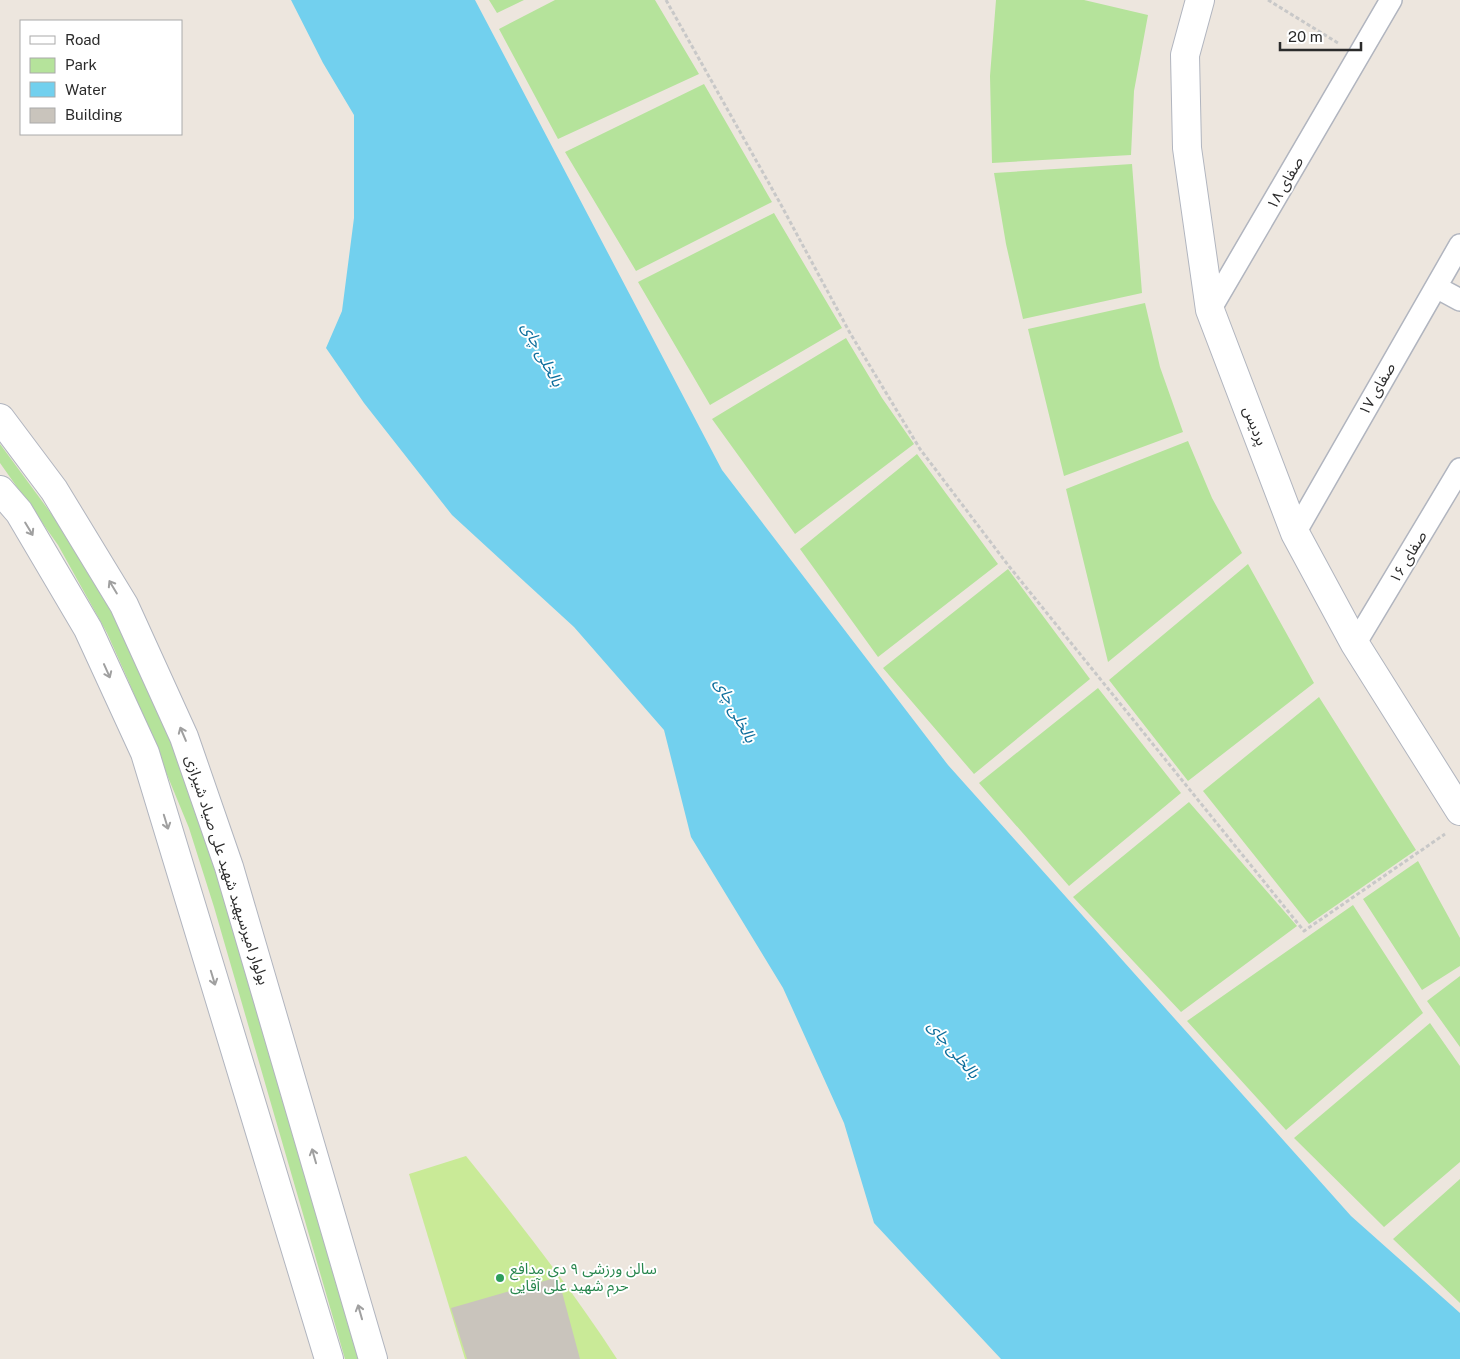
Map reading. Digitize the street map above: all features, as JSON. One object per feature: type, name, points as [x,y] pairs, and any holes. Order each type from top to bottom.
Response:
[{"type":"main road","name":"پردیس","points":[[1200,0],[1185,55],[1188,148],[1210,310],[1295,533],[1355,644],[1456,820]]},
{"type":"main road","name":"بولوار امیرسپهبد شهید علی صیاد شیرازی","points":[[0,418],[54,490],[124,605],[184,737],[229,867],[373,1359]]},
{"type":"main road","points":[[0,490],[19,512],[88,629],[145,753],[329,1359]]},
{"type":"street","name":"صفای ۱۸","points":[[1210,310],[1391,0]]},
{"type":"street","name":"صفای ۱۷","points":[[1295,533],[1460,245]]},
{"type":"street","points":[[1436,287],[1460,300]]},
{"type":"street","name":"صفای ۱۶","points":[[1355,644],[1460,469]]},
{"type":"path","points":[[666,0],[776,195],[850,333],[920,449],[1008,565],[1304,931],[1456,820]]},
{"type":"path","points":[[1268,0],[1359,56]]},
{"type":"green space","points":[[489,0],[524,0],[497,13]]},
{"type":"green space","points":[[555,0],[655,0],[699,74],[558,139],[499,29]]},
{"type":"green space","points":[[996,0],[1084,0],[1148,15],[1134,91],[1131,155],[992,163],[990,76]]},
{"type":"green space","points":[[704,84],[772,202],[636,271],[565,152]]},
{"type":"green space","points":[[1132,164],[1142,293],[1023,319],[1006,244],[994,173]]},
{"type":"green space","points":[[774,213],[842,328],[710,405],[638,282]]},
{"type":"green space","points":[[1145,303],[1160,367],[1183,432],[1064,476],[1028,329]]},
{"type":"green space","points":[[846,338],[882,398],[914,444],[795,534],[712,419]]},
{"type":"green space","points":[[1188,441],[1212,498],[1242,553],[1108,662],[1066,489]]},
{"type":"green space","points":[[0,444],[67,535],[111,609],[166,730],[200,819],[363,1359],[345,1359],[214,907],[189,828],[107,633],[58,545],[0,463]]},
{"type":"green space","points":[[917,454],[998,564],[878,657],[800,549]]},
{"type":"green space","points":[[1248,564],[1314,683],[1188,781],[1109,680]]},
{"type":"green space","points":[[1008,569],[1090,679],[974,774],[883,668]]},
{"type":"green space","points":[[1098,688],[1181,793],[1069,886],[979,783]]},
{"type":"green space","points":[[1319,697],[1416,850],[1309,924],[1203,791]]},
{"type":"green space","points":[[1189,802],[1297,926],[1181,1012],[1073,897]]},
{"type":"green space","points":[[1418,861],[1460,938],[1460,966],[1422,990],[1363,899]]},
{"type":"green space","points":[[1353,905],[1423,1013],[1286,1130],[1187,1021]]},
{"type":"green space","points":[[1460,976],[1460,1047],[1427,1001]]},
{"type":"green space","points":[[1430,1023],[1460,1066],[1460,1162],[1384,1227],[1294,1138]]},
{"type":"green space","name":"سالن ورزشی ۹ دی مدافع حرم شهید علی آقایی","points":[[466,1156],[563,1281],[617,1359],[465,1359],[409,1174]]},
{"type":"green space","points":[[1460,1179],[1460,1303],[1393,1239]]},
{"type":"water","name":"بالخلی چای","points":[[291,0],[475,0],[722,470],[948,765],[1351,1216],[1460,1313],[1460,1359],[1001,1359],[874,1223],[844,1123],[783,988],[691,837],[664,730],[574,627],[452,515],[364,403],[326,348],[342,311],[354,218],[354,115],[323,63]]},
{"type":"building","points":[[558,1277],[580,1359],[467,1359],[451,1308]]},
{"type":"place","name":"سالن ورزشی ۹ دی مدافع حرم شهید علی آقایی","points":[[500,1278]]}]
